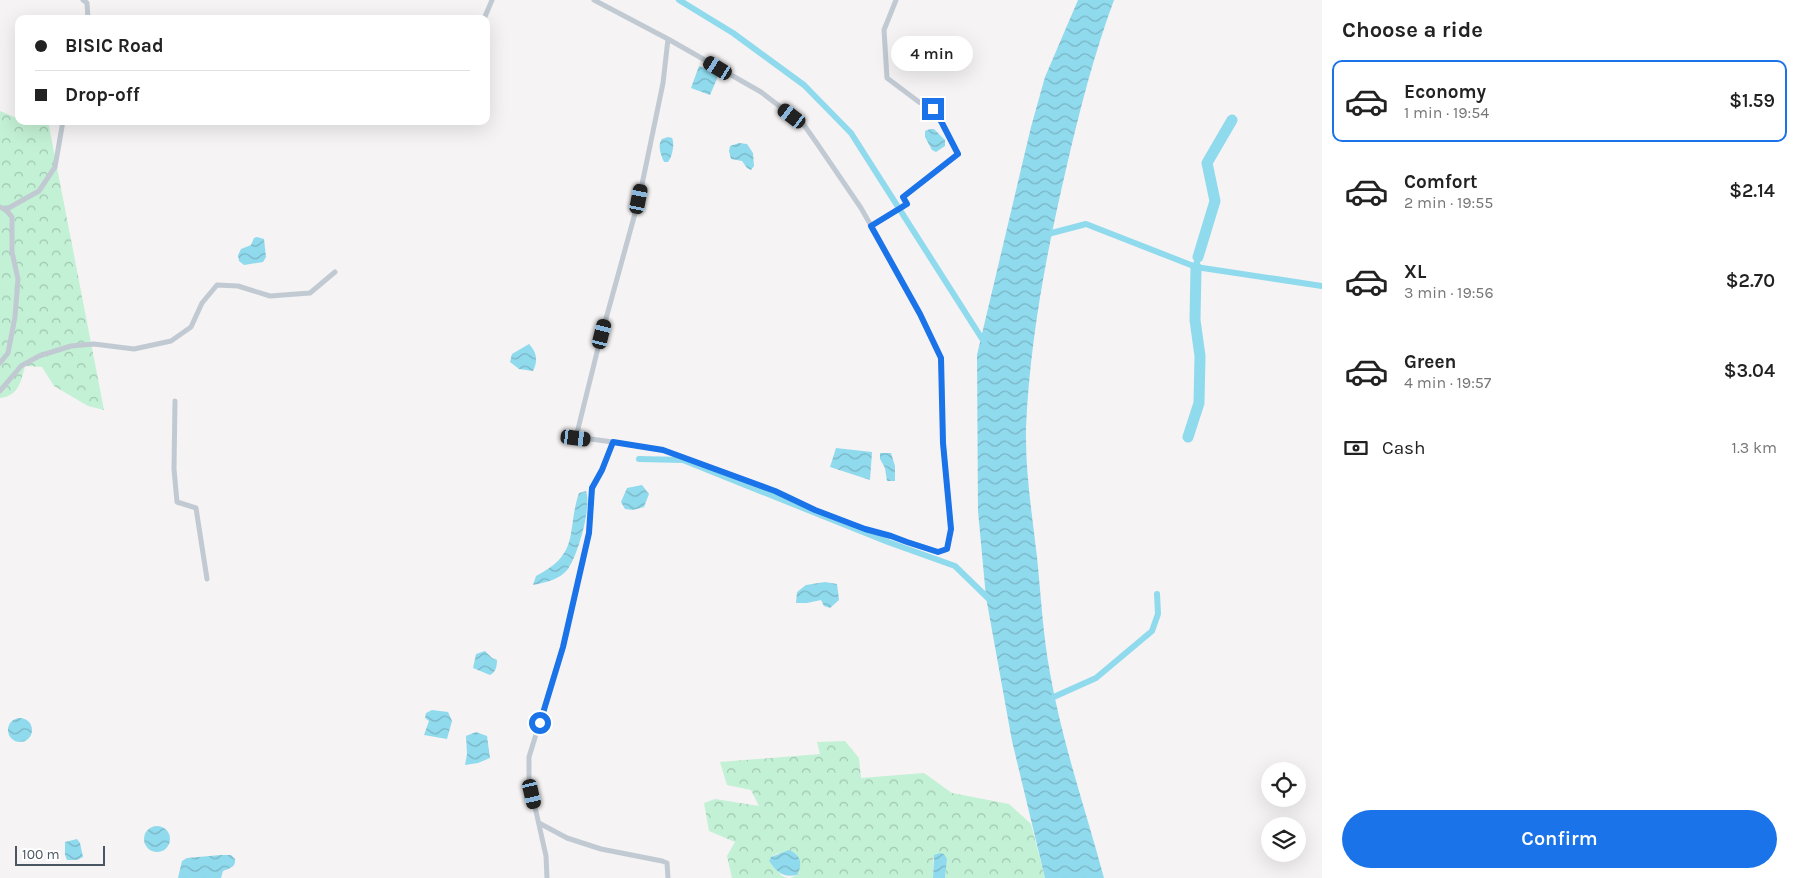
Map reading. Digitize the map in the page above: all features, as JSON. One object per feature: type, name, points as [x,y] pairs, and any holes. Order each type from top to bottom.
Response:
[{"type":"street","points":[[83,0],[86,4],[87,15]]},
{"type":"street","points":[[486,15],[492,0]]},
{"type":"street","points":[[594,0],[668,39],[761,92],[804,125],[871,226],[920,314],[941,358],[943,443],[951,529],[947,549],[938,552],[865,529],[815,510],[775,491],[663,450],[576,438],[604,323],[639,199],[663,83],[668,39]]},
{"type":"street","points":[[871,226],[907,204],[903,197],[958,154],[933,109],[919,102],[887,78],[884,30],[896,0]]},
{"type":"street","points":[[6,210],[39,191],[55,167],[62,125]]},
{"type":"street","points":[[0,208],[6,210],[12,217],[12,252],[18,279],[15,318],[8,353],[0,362]]},
{"type":"street","points":[[0,391],[21,366],[39,356],[63,348],[94,344],[134,350],[172,341],[191,327],[202,303],[217,284],[238,286],[270,296],[310,293],[335,272]]},
{"type":"street","points":[[175,402],[174,469],[177,502],[196,508],[206,579]]},
{"type":"street","points":[[547,878],[546,856],[529,780],[529,757],[563,647],[589,533],[592,488],[602,470],[613,442]]},
{"type":"street","points":[[539,823],[568,838],[601,848],[667,863],[668,878]]},
{"type":"green space","points":[[0,111],[15,117],[15,125],[49,125],[104,410],[88,406],[54,386],[42,367],[25,366],[15,391],[6,397],[0,398]]},
{"type":"green space","points":[[845,741],[859,758],[861,778],[924,773],[952,793],[1009,804],[1031,824],[1045,878],[945,878],[947,859],[936,854],[933,859],[933,878],[790,878],[797,875],[778,853],[771,857],[769,861],[782,876],[788,878],[732,878],[727,856],[735,842],[709,831],[704,803],[715,799],[759,806],[751,790],[727,785],[720,762],[820,754],[817,742]]},
{"type":"water","points":[[1078,0],[1114,0],[1082,102],[1040,294],[1031,360],[1026,443],[1029,492],[1050,673],[1068,751],[1104,878],[1045,878],[1012,741],[986,597],[978,511],[977,355],[1031,127],[1045,77]]},
{"type":"water","points":[[699,66],[719,74],[710,95],[691,88]]},
{"type":"water","points":[[934,129],[945,140],[945,146],[936,152],[932,150],[925,137],[925,131]]},
{"type":"water","points":[[672,138],[673,151],[668,162],[664,162],[660,145],[662,139]]},
{"type":"water","points":[[739,143],[747,144],[753,153],[754,166],[751,170],[742,161],[731,159],[730,146]]},
{"type":"water","points":[[254,238],[264,239],[266,257],[263,262],[244,265],[239,261],[238,255],[241,249],[251,245]]},
{"type":"water","points":[[529,344],[534,350],[536,357],[533,371],[519,369],[510,362],[512,354]]},
{"type":"water","points":[[836,448],[872,452],[870,480],[830,467]]},
{"type":"water","points":[[880,453],[891,453],[895,466],[895,481],[887,481]]},
{"type":"water","points":[[642,485],[649,494],[644,507],[633,510],[625,509],[621,502],[627,488]]},
{"type":"water","points":[[586,491],[586,519],[572,562],[568,569],[557,578],[533,585],[536,576],[560,559],[566,550],[570,540],[579,493]]},
{"type":"water","points":[[825,582],[837,584],[839,600],[830,608],[824,606],[821,600],[796,603],[797,592],[806,585]]},
{"type":"water","points":[[485,651],[497,660],[496,669],[490,675],[473,668],[476,654]]},
{"type":"water","points":[[432,710],[448,712],[452,721],[447,739],[424,735],[429,721],[425,718],[426,713]]},
{"type":"water","points":[[20,718],[28,722],[32,730],[28,738],[20,742],[12,738],[8,730],[12,722]]},
{"type":"water","points":[[476,732],[487,736],[490,758],[478,763],[465,765],[467,754],[466,736]]},
{"type":"water","points":[[157,826],[166,830],[170,839],[166,848],[157,852],[148,848],[144,839],[148,830]]},
{"type":"water","points":[[77,839],[80,843],[83,857],[77,860],[67,860],[65,842]]},
{"type":"water","points":[[789,850],[796,854],[800,860],[797,875],[784,875],[769,861],[771,857]]},
{"type":"water","points":[[944,854],[947,859],[945,878],[933,878],[934,855]]},
{"type":"water","points":[[231,855],[235,859],[235,864],[223,871],[221,878],[178,878],[182,861],[187,858]]},
{"type":"waterway","points":[[679,0],[733,33],[804,85],[851,133],[986,345]]},
{"type":"waterway","points":[[1198,257],[1215,201],[1207,163],[1232,120]]},
{"type":"waterway","points":[[1044,235],[1086,224],[1196,267],[1198,257]]},
{"type":"waterway","points":[[1196,267],[1322,286]]},
{"type":"waterway","points":[[1188,437],[1199,403],[1200,356],[1195,320],[1196,267]]},
{"type":"waterway","points":[[639,459],[683,460],[888,542],[955,566],[992,602]]},
{"type":"waterway","points":[[1047,700],[1096,678],[1152,631],[1158,614],[1157,594]]},
{"type":"route","points":[[540,723],[563,647],[589,533],[592,488],[602,470],[613,442],[663,450],[775,491],[815,510],[865,529],[938,552],[947,549],[951,529],[940,394],[941,358],[920,314],[871,226],[907,204],[903,197],[958,154],[933,109]]}]
